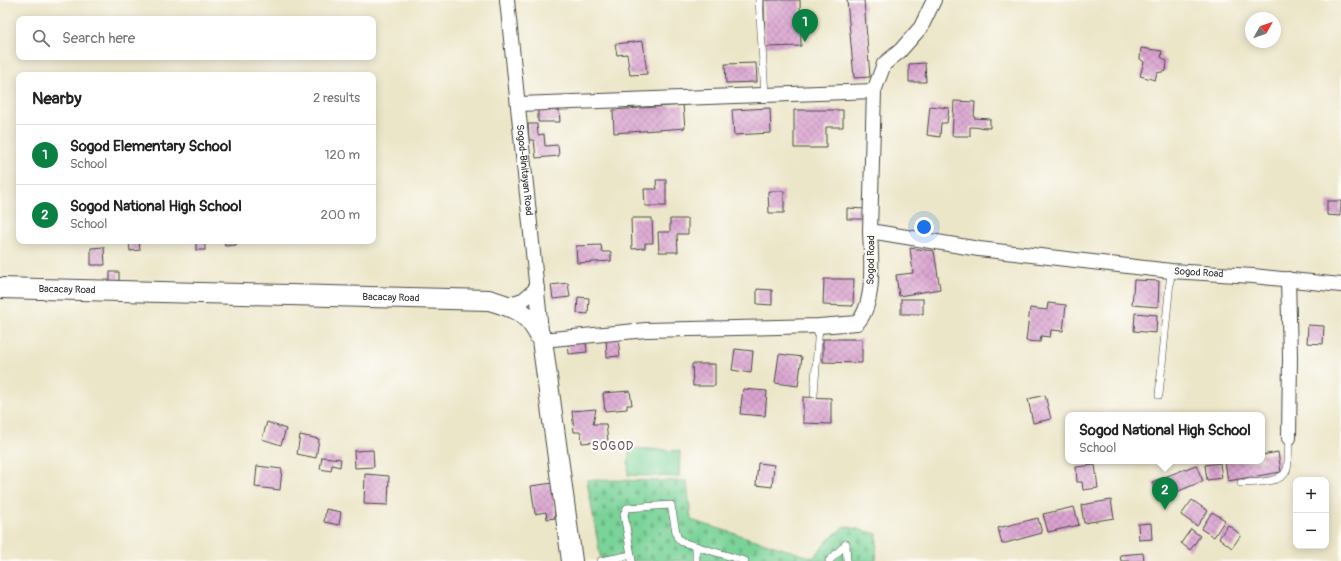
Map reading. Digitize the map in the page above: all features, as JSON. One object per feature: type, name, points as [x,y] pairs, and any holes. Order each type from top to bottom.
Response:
[{"type":"main road","name":"Bacacay Road","points":[[0,288],[489,300],[521,311],[530,320],[542,340],[572,561]]},
{"type":"street","name":"Sogod-Binitayan Road","points":[[507,0],[538,288],[542,340]]},
{"type":"street","points":[[870,231],[874,91],[884,64],[900,51],[921,27],[934,0]]},
{"type":"street","points":[[519,104],[874,91]]},
{"type":"street","name":"Sogod Road","points":[[542,340],[646,330],[820,326],[857,323],[863,317],[871,286],[870,231],[979,249],[1172,271],[1288,279],[1341,285]]},
{"type":"street","points":[[1288,279],[1290,357],[1289,438]]},
{"type":"street","points":[[507,305],[523,300],[538,288]]},
{"type":"lane","points":[[759,0],[765,95]]},
{"type":"lane","points":[[1159,395],[1172,271]]},
{"type":"lane","points":[[814,394],[820,326]]},
{"type":"lane","points":[[1241,483],[1276,480],[1283,476],[1287,470],[1289,438]]},
{"type":"lane","points":[[601,561],[632,558],[624,514],[627,508],[671,505],[677,537],[682,542],[744,561]]},
{"type":"lane","points":[[830,561],[846,544],[847,561]]},
{"type":"lane","points":[[696,546],[696,561]]},
{"type":"green space","points":[[629,448],[680,451],[679,477],[628,475]]},
{"type":"green space","points":[[587,480],[687,481],[691,520],[813,558],[828,540],[845,526],[877,534],[876,561],[601,561]]},
{"type":"building","points":[[764,0],[800,0],[801,46],[765,47]]},
{"type":"building","points":[[847,0],[864,0],[870,77],[854,78]]},
{"type":"building","points":[[643,41],[647,74],[630,75],[627,54],[617,55],[615,44]]},
{"type":"building","points":[[1141,48],[1162,51],[1161,57],[1167,61],[1166,71],[1157,73],[1155,80],[1140,76],[1144,62],[1140,59]]},
{"type":"building","points":[[756,63],[757,82],[726,83],[725,64]]},
{"type":"building","points":[[925,63],[926,82],[909,82],[909,64]]},
{"type":"building","points":[[954,101],[975,102],[974,118],[990,119],[990,128],[970,127],[970,136],[952,136]]},
{"type":"building","points":[[683,105],[685,128],[614,133],[613,110]]},
{"type":"building","points":[[930,106],[949,108],[947,123],[941,123],[940,137],[927,135]]},
{"type":"building","points":[[770,108],[771,133],[734,135],[732,110]]},
{"type":"building","points":[[538,110],[559,110],[560,122],[538,122]]},
{"type":"building","points":[[794,110],[843,110],[843,127],[826,127],[826,148],[794,148]]},
{"type":"building","points":[[528,124],[537,124],[538,135],[544,134],[545,146],[558,145],[559,156],[536,158],[534,140],[529,140]]},
{"type":"building","points":[[656,180],[666,180],[666,206],[645,206],[644,189],[657,189]]},
{"type":"building","points":[[768,191],[784,191],[784,213],[769,213]]},
{"type":"building","points":[[1327,201],[1341,201],[1340,216],[1327,215]]},
{"type":"building","points":[[847,208],[866,209],[866,219],[847,219]]},
{"type":"building","points":[[631,218],[652,218],[653,243],[645,243],[645,248],[632,249]]},
{"type":"building","points":[[670,219],[688,219],[688,234],[677,234],[678,252],[659,252],[658,232],[670,232]]},
{"type":"building","points":[[129,244],[139,244],[140,250],[130,251]]},
{"type":"building","points":[[196,244],[205,244],[205,250],[196,250]]},
{"type":"building","points":[[225,244],[236,244],[236,245],[225,246]]},
{"type":"building","points":[[601,245],[602,252],[611,252],[611,261],[577,263],[576,246]]},
{"type":"building","points":[[104,247],[105,265],[91,265],[91,248]]},
{"type":"building","points":[[910,248],[934,251],[940,289],[899,296],[896,275],[913,273]]},
{"type":"building","points":[[110,272],[119,272],[119,281],[110,281]]},
{"type":"building","points":[[824,279],[854,279],[853,306],[823,305]]},
{"type":"building","points":[[1134,280],[1159,281],[1158,307],[1132,305]]},
{"type":"building","points":[[568,283],[570,297],[553,299],[551,285]]},
{"type":"building","points":[[757,289],[772,290],[772,305],[757,304]]},
{"type":"building","points":[[578,297],[589,298],[588,314],[577,313]]},
{"type":"building","points":[[901,299],[923,299],[923,314],[901,314]]},
{"type":"building","points":[[1048,303],[1066,305],[1063,331],[1051,330],[1050,337],[1041,336],[1040,342],[1026,341],[1030,308],[1047,310]]},
{"type":"building","points":[[1135,313],[1157,315],[1156,333],[1134,331]]},
{"type":"building","points":[[1308,325],[1324,326],[1323,344],[1307,343]]},
{"type":"building","points":[[618,338],[620,356],[607,357],[606,339]]},
{"type":"building","points":[[823,339],[862,339],[862,363],[823,362]]},
{"type":"building","points":[[586,340],[587,352],[569,354],[568,342]]},
{"type":"building","points":[[735,349],[753,351],[751,373],[732,370]]},
{"type":"building","points":[[779,354],[802,357],[798,386],[775,383]]},
{"type":"building","points":[[692,364],[715,364],[715,386],[693,386]]},
{"type":"building","points":[[743,389],[767,391],[765,416],[740,414]]},
{"type":"building","points":[[630,391],[632,405],[627,405],[627,409],[605,411],[603,393]]},
{"type":"building","points":[[1045,395],[1051,419],[1033,423],[1028,399]]},
{"type":"building","points":[[803,397],[831,398],[831,424],[803,423]]},
{"type":"building","points":[[596,409],[593,424],[606,424],[608,441],[582,443],[581,432],[574,432],[572,411]]},
{"type":"building","points":[[267,422],[286,429],[281,445],[262,439]]},
{"type":"building","points":[[300,435],[319,439],[316,458],[297,454]]},
{"type":"building","points":[[373,450],[374,467],[355,468],[354,451]]},
{"type":"building","points":[[1278,452],[1281,472],[1228,481],[1225,464],[1265,464],[1265,454]]},
{"type":"building","points":[[322,457],[341,459],[340,467],[332,465],[331,471],[320,469]]},
{"type":"building","points":[[758,463],[774,465],[772,487],[756,485]]},
{"type":"building","points":[[1220,464],[1222,478],[1207,480],[1205,465]]},
{"type":"building","points":[[1095,465],[1098,488],[1083,490],[1082,482],[1077,482],[1076,467]]},
{"type":"building","points":[[1196,465],[1203,481],[1169,495],[1162,478]]},
{"type":"building","points":[[257,466],[282,469],[280,490],[255,487]]},
{"type":"building","points":[[365,474],[389,476],[388,505],[364,504]]},
{"type":"building","points":[[1159,479],[1162,487],[1155,490],[1152,482]]},
{"type":"building","points":[[553,483],[555,518],[547,519],[546,512],[535,514],[531,486]]},
{"type":"building","points":[[1111,500],[1114,518],[1084,523],[1081,505]]},
{"type":"building","points":[[1192,500],[1208,511],[1197,526],[1181,515]]},
{"type":"building","points":[[1074,507],[1079,525],[1048,532],[1043,514]]},
{"type":"building","points":[[326,509],[341,512],[339,525],[324,522]]},
{"type":"building","points":[[1212,512],[1225,520],[1214,537],[1201,529]]},
{"type":"building","points":[[1038,518],[1042,533],[1002,544],[998,528]]},
{"type":"building","points":[[1151,523],[1152,539],[1139,540],[1138,524]]},
{"type":"building","points":[[1228,525],[1241,535],[1232,548],[1219,538]]},
{"type":"building","points":[[1191,529],[1200,536],[1190,550],[1181,543]]},
{"type":"building","points":[[1143,553],[1144,561],[1121,561],[1120,555]]},
{"type":"place","name":"Sogod Elementary School","points":[[805,42]]},
{"type":"place","name":"Sogod National High School","points":[[1165,510]]},
{"type":"district","name":"SOGOD","points":[[613,446]]}]
